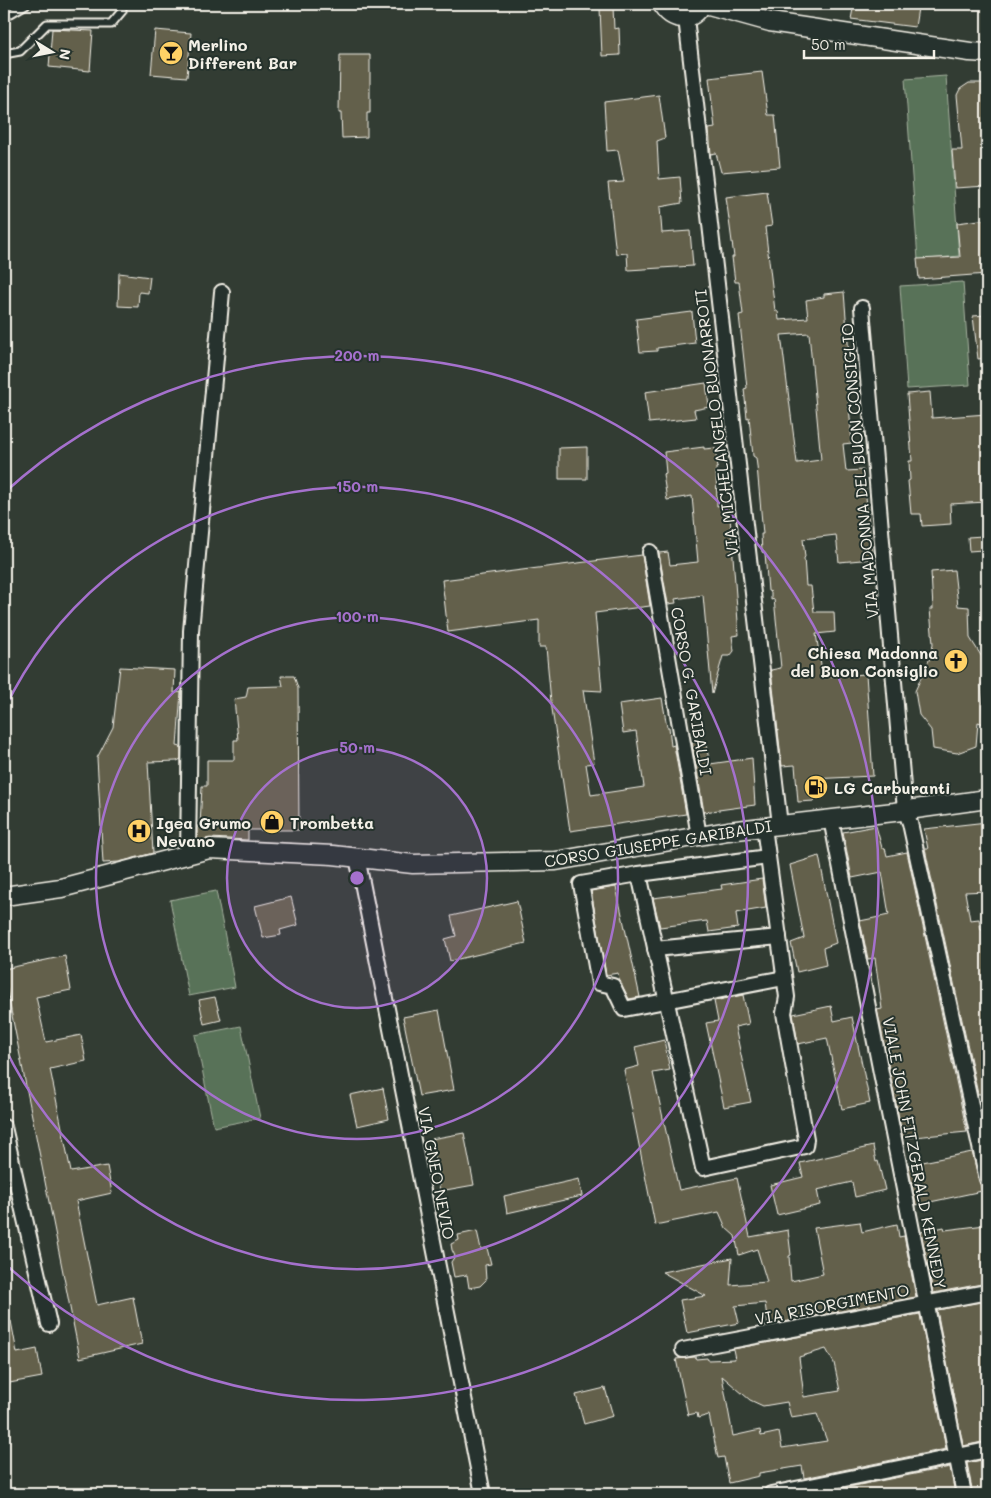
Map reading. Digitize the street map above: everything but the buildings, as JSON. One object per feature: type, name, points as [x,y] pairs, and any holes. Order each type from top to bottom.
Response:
[{"type":"street","points":[[662,4],[672,16],[679,18],[686,18],[696,13],[704,4],[770,22],[987,53]]},
{"type":"street","name":"VIA MICHELANGELO BUONARROTI","points":[[667,1002],[703,1168],[805,1146],[806,1139],[784,1013],[787,997],[768,857],[772,826],[686,18]]},
{"type":"street","points":[[188,855],[192,631],[222,292]]},
{"type":"street","name":"VIA MADONNA DEL BUON CONSIGLIO","points":[[862,308],[905,810],[910,823],[987,1179]]},
{"type":"street","name":"CORSO G. GARIBALDI","points":[[650,552],[699,836]]},
{"type":"street","name":"CORSO GIUSEPPE GARIBALDI","points":[[4,896],[61,888],[209,849],[333,854],[413,864],[556,861],[699,836],[987,799]]},
{"type":"street","name":"VIALE JOHN FITZGERALD KENNEDY","points":[[831,819],[964,1494]]},
{"type":"street","name":"VIA GNEO NEVIO","points":[[357,857],[483,1494]]},
{"type":"street","points":[[768,857],[639,874],[581,884],[599,983],[613,986],[624,1009],[784,978]]},
{"type":"street","points":[[639,874],[667,1002]]},
{"type":"street","points":[[655,949],[779,937]]},
{"type":"street","points":[[4,1127],[49,1324]]},
{"type":"street","name":"VIA RISORGIMENTO","points":[[683,1350],[987,1292]]},
{"type":"street","points":[[771,1494],[987,1450]]},
{"type":"lane","points":[[4,14],[11,13],[26,4]]},
{"type":"lane","points":[[4,54],[20,51],[48,24],[111,24],[122,11],[122,4]]},
{"type":"green space","points":[[946,76],[959,256],[918,260],[905,79]]},
{"type":"green space","points":[[963,282],[970,385],[907,389],[900,286]]},
{"type":"green space","points":[[216,891],[235,987],[189,996],[170,900]]},
{"type":"green space","points":[[241,1026],[260,1118],[214,1127],[195,1035]]},
{"type":"place","name":"Merlino Different Bar","points":[[171,53]]},
{"type":"place","name":"Chiesa Madonna del Buon Consiglio","points":[[956,661]]},
{"type":"place","name":"LG Carburanti","points":[[816,787]]},
{"type":"place","name":"Trombetta","points":[[272,822]]},
{"type":"place","name":"Igea Grumo Nevano","points":[[139,831]]}]
